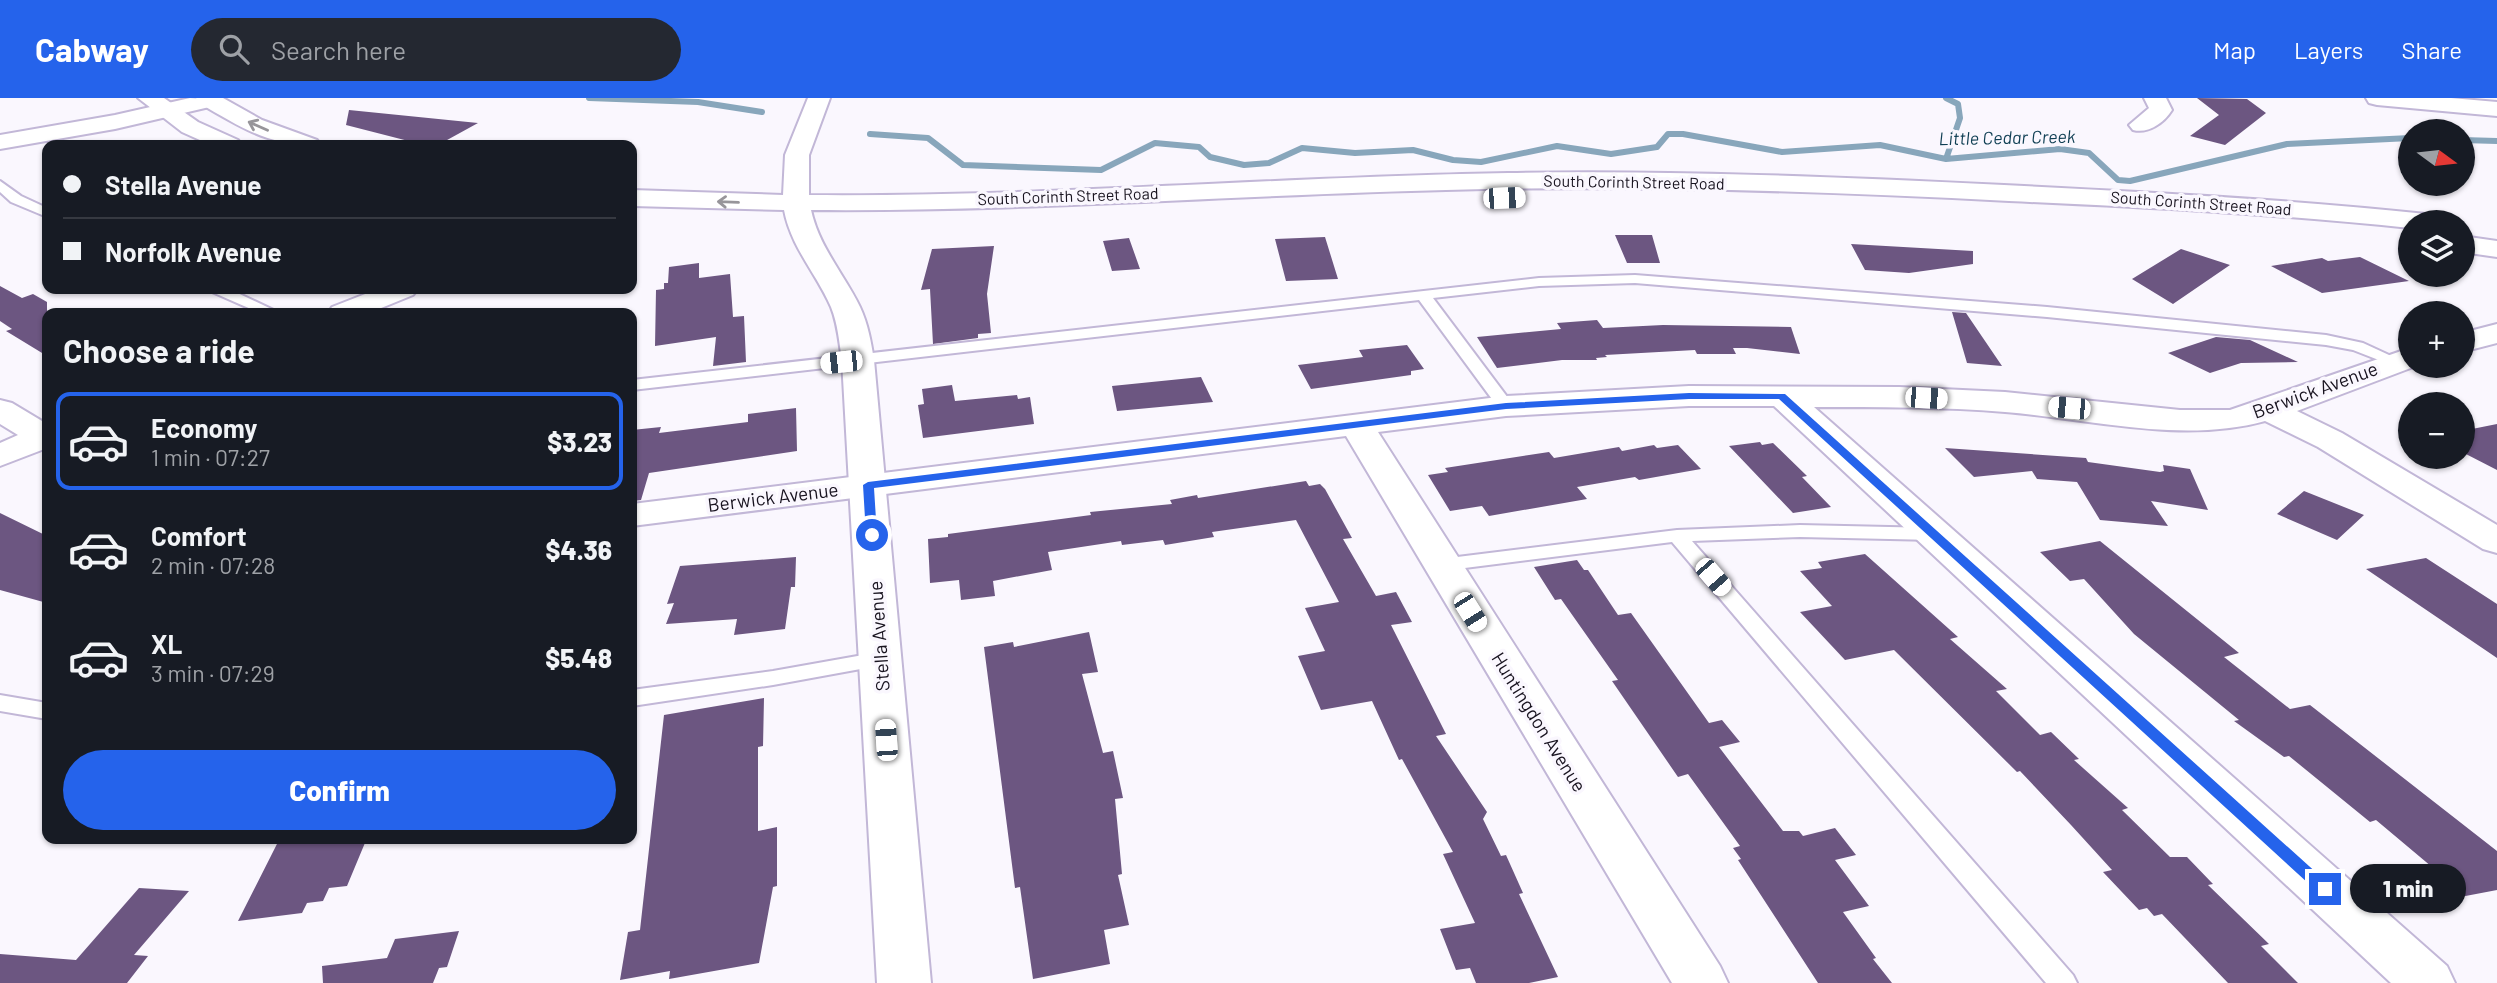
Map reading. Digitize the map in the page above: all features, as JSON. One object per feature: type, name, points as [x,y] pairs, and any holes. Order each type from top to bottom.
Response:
[{"type":"street","name":"Stella Avenue","points":[[819,98],[797,155],[798,213],[802,233],[845,306],[852,324],[858,360],[904,983]]},
{"type":"street","points":[[2141,125],[2161,110],[2155,98]]},
{"type":"street","points":[[2377,98],[2497,109]]},
{"type":"street","points":[[0,142],[156,104],[209,99],[254,125],[295,140]]},
{"type":"street","points":[[156,104],[190,127],[219,140]]},
{"type":"street","name":"South Corinth Street Road","points":[[637,198],[798,213],[905,202],[1322,185],[1560,180],[1910,187],[2263,207],[2398,219]]},
{"type":"street","name":"South Corinth Street Road","points":[[637,219],[1340,201],[1698,196],[2123,214],[2286,225],[2398,237]]},
{"type":"street","points":[[2475,228],[2497,231]]},
{"type":"street","points":[[2475,246],[2497,249]]},
{"type":"street","points":[[356,308],[390,294]]},
{"type":"street","points":[[2475,339],[2497,333]]},
{"type":"street","name":"Berwick Avenue","points":[[637,514],[1506,406],[1689,396],[1899,397],[2005,402],[2180,420],[2231,420],[2268,410],[2398,361]]},
{"type":"street","points":[[1782,396],[2428,983]]},
{"type":"street","points":[[0,410],[42,434]]},
{"type":"street","points":[[2268,410],[2330,440],[2497,541]]},
{"type":"street","name":"Huntingdon Avenue","points":[[1356,425],[1701,983]]},
{"type":"street","points":[[0,455],[42,439]]},
{"type":"lane","points":[[0,185],[16,199],[42,211]]},
{"type":"lane","points":[[637,384],[1539,282],[1595,279],[1703,282],[2254,332],[2357,346],[2398,358]]},
{"type":"lane","points":[[228,294],[261,308]]},
{"type":"lane","points":[[1424,296],[1506,406]]},
{"type":"lane","points":[[1441,565],[1677,536],[1800,531],[1934,534]]},
{"type":"lane","points":[[1677,536],[2063,983]]},
{"type":"lane","points":[[637,697],[773,678],[880,659]]},
{"type":"lane","points":[[0,703],[42,710]]},
{"type":"building","points":[[2197,98],[2247,99],[2266,113],[2225,145],[2190,136],[2219,115]]},
{"type":"building","points":[[349,110],[478,123],[447,140],[404,140],[346,125]]},
{"type":"building","points":[[1615,235],[1652,235],[1660,263],[1627,263]]},
{"type":"building","points":[[1325,237],[1338,279],[1286,281],[1275,239]]},
{"type":"building","points":[[1129,238],[1140,269],[1112,271],[1103,241]]},
{"type":"building","points":[[1851,244],[1973,251],[1973,264],[1909,273],[1865,270]]},
{"type":"building","points":[[994,246],[987,294],[991,333],[978,334],[978,338],[933,344],[930,289],[921,290],[932,249]]},
{"type":"building","points":[[2181,249],[2230,265],[2173,304],[2132,279]]},
{"type":"building","points":[[2360,257],[2398,276],[2398,283],[2322,293],[2271,266],[2322,258],[2328,261]]},
{"type":"building","points":[[699,263],[699,278],[730,274],[733,317],[744,316],[746,362],[713,366],[716,337],[655,346],[656,290],[664,289],[664,283],[668,283],[669,267]]},
{"type":"building","points":[[0,286],[22,298],[33,294],[47,302],[47,308],[42,308],[42,353],[6,331],[12,329],[0,321]]},
{"type":"building","points":[[1952,312],[1966,313],[2002,366],[1967,363]]},
{"type":"building","points":[[1597,320],[1603,328],[1663,325],[1791,327],[1800,354],[1733,348],[1736,354],[1697,354],[1695,350],[1605,355],[1607,357],[1596,358],[1597,360],[1562,360],[1497,368],[1477,337],[1561,329],[1557,323]]},
{"type":"building","points":[[2216,337],[2250,340],[2298,362],[2241,363],[2210,373],[2168,353]]},
{"type":"building","points":[[1407,345],[1424,369],[1411,371],[1411,375],[1311,389],[1298,365],[1363,357],[1359,350]]},
{"type":"building","points":[[1201,377],[1213,402],[1117,411],[1112,386]]},
{"type":"building","points":[[952,385],[955,401],[1017,395],[1018,399],[1030,397],[1034,424],[923,438],[918,405],[924,404],[922,389]]},
{"type":"building","points":[[796,408],[797,451],[649,473],[641,500],[637,500],[637,429],[661,427],[659,433],[748,422],[748,414]]},
{"type":"building","points":[[2497,424],[2497,470],[2475,459],[2475,428]]},
{"type":"building","points":[[1760,442],[1762,445],[1773,443],[1807,476],[1802,477],[1831,507],[1793,513],[1729,446]]},
{"type":"building","points":[[1654,445],[1657,448],[1678,445],[1701,469],[1577,487],[1587,499],[1489,516],[1482,506],[1450,511],[1428,475],[1448,472],[1445,468],[1549,452],[1554,458],[1619,447],[1622,451]]},
{"type":"building","points":[[1945,448],[2086,458],[2088,462],[2160,472],[2164,471],[2163,465],[2190,469],[2208,510],[2151,501],[2168,526],[2100,520],[2077,482],[2037,479],[2032,471],[1974,477]]},
{"type":"building","points":[[1306,481],[1309,486],[1320,484],[1325,489],[1352,538],[1343,539],[1376,596],[1396,592],[1412,622],[1391,625],[1446,734],[1436,736],[1487,812],[1483,819],[1501,856],[1506,855],[1523,893],[1519,894],[1558,977],[1529,983],[1476,983],[1470,968],[1456,970],[1440,929],[1475,923],[1443,854],[1453,852],[1402,759],[1399,760],[1372,701],[1321,710],[1298,656],[1325,651],[1305,608],[1339,602],[1296,520],[1212,532],[1214,537],[1165,545],[1163,540],[1122,545],[1121,541],[1048,552],[1052,570],[993,581],[995,596],[961,600],[959,580],[930,583],[928,539],[1091,515],[1090,512],[1172,504],[1170,500],[1197,495],[1198,498]]},
{"type":"building","points":[[2304,491],[2364,515],[2337,540],[2277,514]]},
{"type":"building","points":[[0,513],[42,534],[42,602],[0,590]]},
{"type":"building","points":[[2100,541],[2239,653],[2224,657],[2290,709],[2310,705],[2497,851],[2497,890],[2455,898],[2421,870],[2432,867],[2376,820],[2370,822],[2289,756],[2284,757],[2234,721],[2239,720],[2134,634],[2084,579],[2070,581],[2040,552]]},
{"type":"building","points":[[1865,554],[1958,637],[1950,639],[2007,689],[1996,691],[2040,735],[2051,732],[2079,759],[2074,760],[2128,808],[2122,810],[2170,857],[2187,857],[2213,884],[2208,885],[2269,944],[2261,946],[2298,983],[2228,983],[2162,914],[2154,916],[2147,908],[2139,910],[2103,872],[2112,870],[2071,825],[2020,771],[2017,772],[1894,650],[1845,660],[1800,612],[1832,606],[1800,571],[1822,568],[1818,562]]},
{"type":"building","points":[[796,557],[795,587],[791,587],[785,629],[734,635],[737,619],[666,624],[674,603],[667,604],[680,566]]},
{"type":"building","points":[[2426,558],[2497,604],[2497,658],[2366,569]]},
{"type":"building","points":[[1577,560],[1584,570],[1588,570],[1618,615],[1631,613],[1709,723],[1722,720],[1740,742],[1719,747],[1783,831],[1799,831],[1803,836],[1835,828],[1856,855],[1835,860],[1869,906],[1843,912],[1892,983],[1818,983],[1738,860],[1741,859],[1733,848],[1740,846],[1688,774],[1678,777],[1612,681],[1618,680],[1561,599],[1555,600],[1534,567]]},
{"type":"building","points":[[1089,632],[1098,672],[1082,674],[1103,753],[1113,751],[1123,798],[1115,799],[1122,874],[1118,875],[1129,925],[1104,930],[1110,964],[1033,979],[1020,887],[1015,888],[984,647],[1013,642],[1014,647]]},
{"type":"building","points":[[764,698],[763,746],[758,747],[758,831],[777,827],[777,886],[773,887],[759,963],[669,979],[670,971],[620,980],[628,932],[640,930],[664,715]]},
{"type":"building","points":[[277,844],[364,844],[347,886],[329,888],[323,901],[307,903],[302,913],[238,921]]},
{"type":"building","points":[[139,888],[189,891],[134,955],[148,956],[127,983],[0,983],[0,954],[76,960]]},
{"type":"building","points":[[459,931],[447,967],[439,968],[433,983],[323,983],[322,966],[387,958],[395,939]]},
{"type":"waterway","name":"Little Cedar Creek","points":[[589,98],[698,102],[762,112]]},
{"type":"waterway","points":[[1946,98],[1958,104],[1960,118],[1946,159]]},
{"type":"waterway","name":"Little Cedar Creek","points":[[870,134],[928,138],[963,165],[1101,170],[1155,143],[1199,147],[1210,157],[1244,165],[1269,163],[1302,148],[1355,153],[1413,150],[1453,160],[1481,162],[1557,146],[1611,154],[1657,147],[1668,134],[1683,134],[1782,152],[1880,145],[1946,159]]},
{"type":"waterway","name":"Little Cedar Creek","points":[[1946,159],[2060,149],[2089,153],[2118,180],[2130,181],[2287,144],[2398,139]]},
{"type":"waterway","name":"Little Cedar Creek","points":[[2475,140],[2497,141]]},
{"type":"route","points":[[872,535],[868,485],[1506,406],[1689,396],[1782,396],[2325,889]]}]
